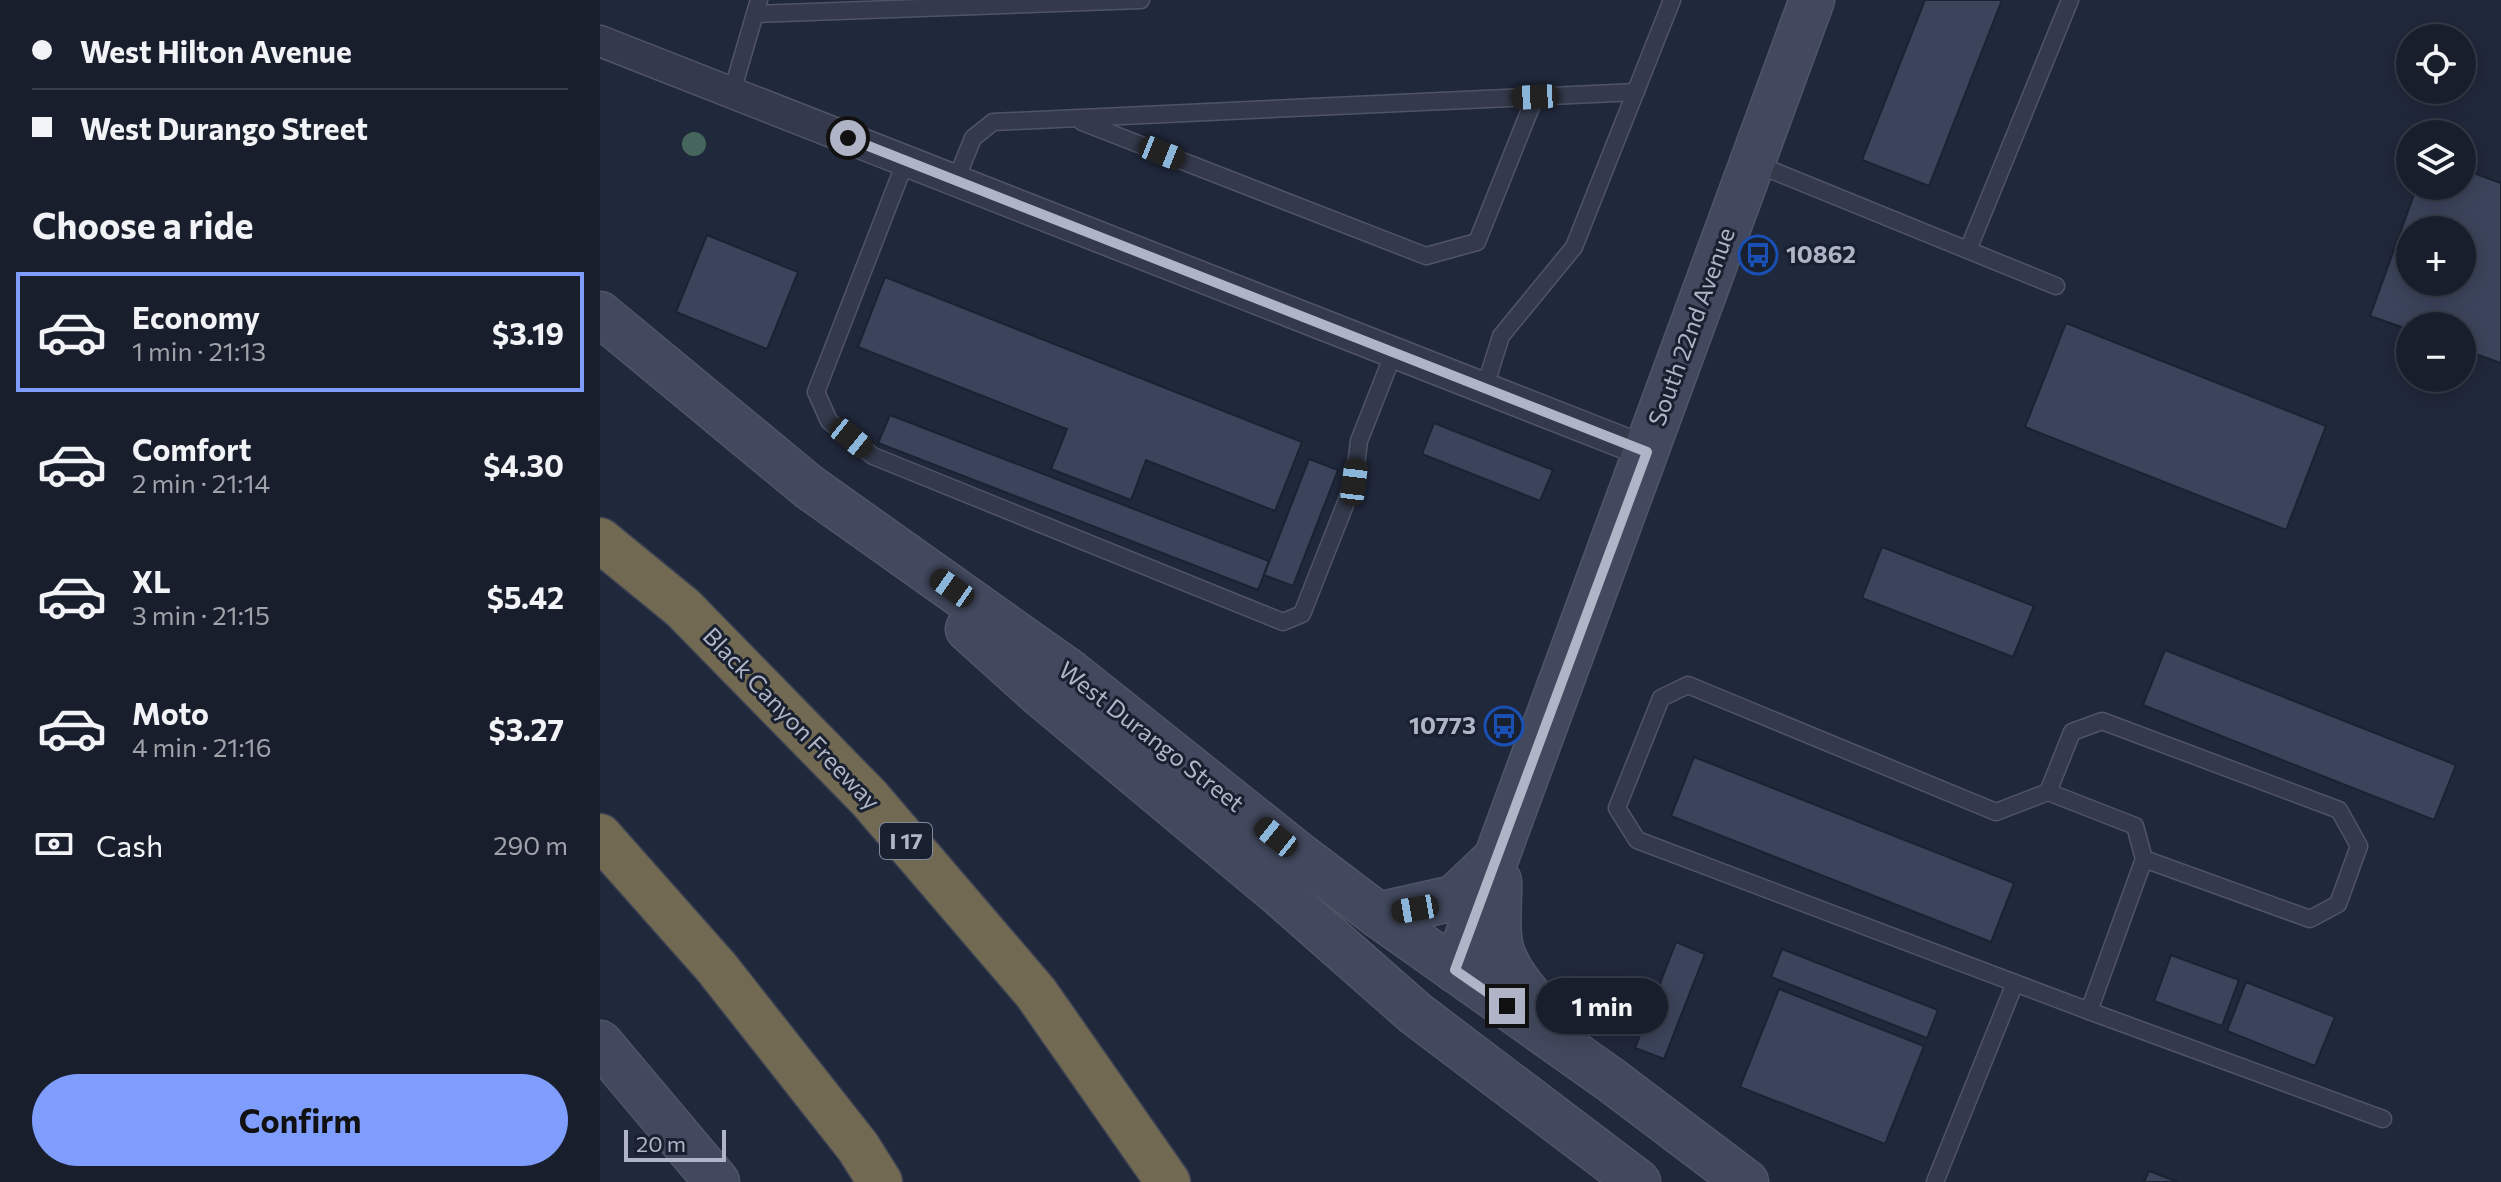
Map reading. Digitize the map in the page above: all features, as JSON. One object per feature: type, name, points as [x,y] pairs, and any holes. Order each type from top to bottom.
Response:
[{"type":"highway","name":"Black Canyon Freeway","points":[[600,540],[683,608],[869,798],[1036,993],[1168,1182]]},
{"type":"highway","points":[[600,836],[716,967],[858,1147],[880,1182]]},
{"type":"main road","name":"South 22nd Avenue","points":[[1455,970],[1812,0]]},
{"type":"main road","name":"West Durango Street","points":[[600,314],[809,487],[1071,673],[1378,915],[1611,1080],[1746,1182]]},
{"type":"main road","points":[[809,487],[1040,694],[1281,895],[1415,1013],[1638,1182]]},
{"type":"main road","points":[[1378,915],[1454,898],[1499,855]]},
{"type":"main road","points":[[1499,855],[1500,941],[1503,954],[1532,1000],[1611,1080]]},
{"type":"main road","points":[[600,1043],[717,1182]]},
{"type":"street","points":[[600,41],[1647,452]]},
{"type":"lane","points":[[732,92],[757,7],[1141,0]]},
{"type":"lane","points":[[1485,387],[1501,336],[1574,247],[1672,0]]},
{"type":"lane","points":[[1968,250],[2070,0]]},
{"type":"lane","points":[[956,180],[973,138],[993,122],[1636,92]]},
{"type":"lane","points":[[1074,119],[1426,256],[1477,242],[1535,97]]},
{"type":"lane","points":[[906,160],[816,392],[829,421],[873,456],[1283,622],[1302,614],[1354,482],[1359,441],[1394,352]]},
{"type":"lane","points":[[1752,163],[2056,286]]},
{"type":"lane","points":[[2089,1011],[2144,859],[2135,826],[2048,792],[1996,812],[1688,685],[1661,698],[1617,808],[1637,840],[2089,1011],[2383,1119]]},
{"type":"lane","points":[[2048,792],[2072,732],[2102,721],[2339,810],[2359,846],[2338,904],[2310,919],[2144,859]]},
{"type":"lane","points":[[1935,1182],[2015,983]]},
{"type":"building","points":[[1925,0],[2002,0],[1929,186],[1862,160]]},
{"type":"building","points":[[2476,174],[2501,183],[2501,363],[2476,354],[2476,312],[2396,312],[2396,325],[2370,316],[2396,244],[2396,296],[2476,296],[2476,216],[2406,216],[2412,200],[2476,200]]},
{"type":"building","points":[[707,235],[798,272],[767,349],[676,312]]},
{"type":"building","points":[[885,277],[1302,442],[1275,511],[1146,460],[1131,500],[1051,469],[1067,429],[858,347]]},
{"type":"building","points":[[2066,323],[2326,426],[2286,530],[2025,427]]},
{"type":"building","points":[[890,415],[1269,561],[1258,590],[878,443]]},
{"type":"building","points":[[1434,423],[1553,470],[1540,501],[1422,454]]},
{"type":"building","points":[[1309,459],[1338,470],[1293,586],[1264,575]]},
{"type":"building","points":[[1882,547],[2034,606],[2013,657],[1862,598]]},
{"type":"building","points":[[2165,650],[2456,765],[2434,820],[2143,705]]},
{"type":"building","points":[[1694,757],[2014,883],[1991,942],[1671,816]]},
{"type":"building","points":[[1676,942],[1705,954],[1664,1059],[1635,1048]]},
{"type":"building","points":[[1782,949],[1938,1010],[1927,1038],[1771,977]]},
{"type":"building","points":[[2171,955],[2239,980],[2222,1026],[2154,1001]]},
{"type":"building","points":[[2246,982],[2335,1017],[2315,1066],[2227,1031]]},
{"type":"building","points":[[1779,989],[1924,1046],[1885,1144],[1740,1087]]},
{"type":"building","points":[[2149,1171],[2178,1182],[2144,1182]]},
{"type":"place","name":"10862","points":[[1758,255]]},
{"type":"place","name":"10773","points":[[1504,726]]},
{"type":"route","points":[[848,138],[1647,452],[1455,970],[1507,1006]]}]
